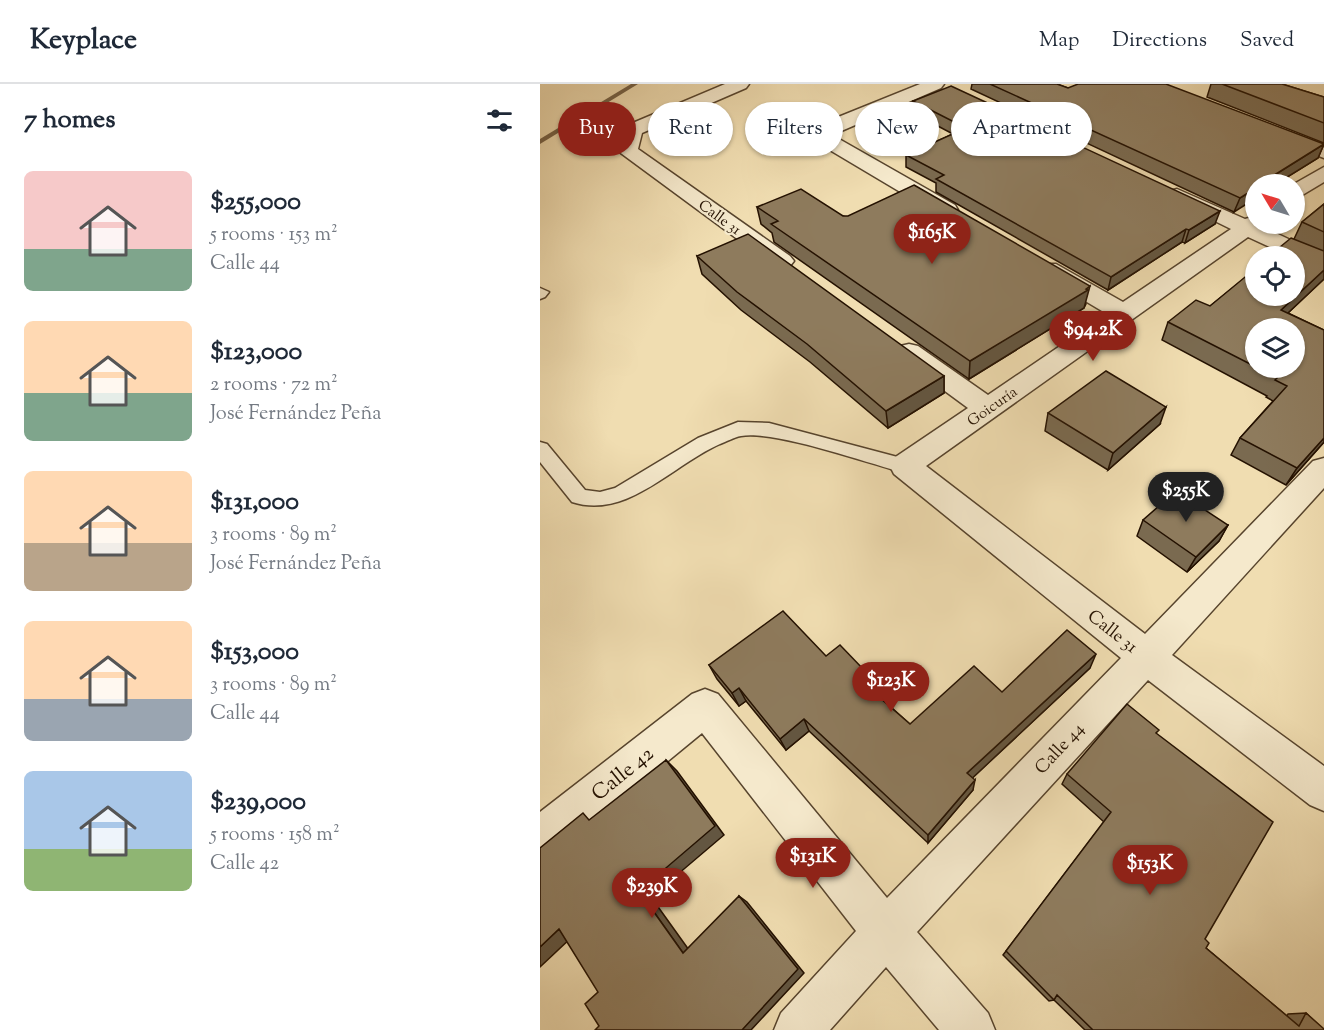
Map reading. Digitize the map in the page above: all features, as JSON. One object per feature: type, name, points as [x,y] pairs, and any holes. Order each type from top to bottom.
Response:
[{"type":"street","name":"Calle 31","points":[[740,84],[635,129],[630,136],[628,151],[803,276]]},
{"type":"street","points":[[943,86],[823,132],[825,139],[969,223]]},
{"type":"street","points":[[1260,126],[1324,152]]},
{"type":"street","points":[[1305,186],[1324,173]]},
{"type":"street","points":[[1163,188],[1245,222]]},
{"type":"street","name":"Goicuría","points":[[905,466],[1245,229]]},
{"type":"street","points":[[1267,234],[1324,265]]},
{"type":"street","points":[[1031,259],[1124,313]]},
{"type":"street","points":[[891,339],[988,409]]},
{"type":"street","name":"Calle 31","points":[[905,466],[1145,656],[1324,791]]},
{"type":"street","name":"Calle 44","points":[[798,1030],[886,932],[1324,469]]},
{"type":"street","name":"Calle 42","points":[[540,839],[705,706],[886,932]]},
{"type":"street","points":[[886,932],[971,1030]]},
{"type":"lane","points":[[540,449],[579,497],[600,500],[622,493],[705,443],[738,429],[769,430],[905,466]]},
{"type":"building","points":[[990,84],[1057,84],[1068,88],[1078,84],[1166,84],[1324,144],[1276,174],[1245,174],[1245,195],[1240,198],[1092,131],[1092,102],[1029,102]]},
{"type":"building","points":[[1222,84],[1282,84],[1324,97],[1324,123]]},
{"type":"building","points":[[951,86],[985,102],[951,102],[951,120],[939,114],[939,102],[913,101]]},
{"type":"building","points":[[951,135],[951,156],[1092,156],[1092,152],[1220,211],[1189,230],[1186,229],[1111,277],[936,179],[944,175],[908,156],[939,156],[939,140]]},
{"type":"building","points":[[914,185],[1090,286],[1086,289],[1088,290],[970,361],[771,224],[778,221],[757,207],[801,189],[843,216],[848,216]]},
{"type":"building","points":[[1324,204],[1324,232],[1305,223],[1305,220]]},
{"type":"building","points":[[748,234],[944,376],[886,411],[807,344],[737,292],[697,256]]},
{"type":"building","points":[[1291,238],[1324,251],[1324,270],[1305,288],[1305,246],[1281,246]]},
{"type":"building","points":[[1245,277],[1245,306],[1285,306],[1281,310],[1298,318],[1245,318],[1245,361],[1168,322],[1196,300],[1210,306]]},
{"type":"building","points":[[1305,321],[1324,330],[1324,438],[1297,468],[1240,438],[1287,386],[1275,380],[1277,378],[1305,378]]},
{"type":"building","points":[[1106,371],[1166,407],[1113,453],[1048,413]]},
{"type":"building","points":[[1176,491],[1228,525],[1196,557],[1143,520]]},
{"type":"building","points":[[783,611],[826,656],[840,645],[864,670],[856,677],[910,724],[974,666],[1002,692],[1067,630],[1096,654],[967,773],[975,780],[928,835],[804,719],[780,739],[739,688],[732,693],[709,665]]},
{"type":"building","points":[[1127,704],[1159,730],[1156,733],[1273,822],[1205,939],[1209,943],[1206,948],[1299,1026],[1306,1013],[1324,1030],[1093,1030],[1057,995],[1054,1000],[1006,951],[1111,812],[1067,774]]},
{"type":"building","points":[[666,760],[715,826],[639,891],[683,953],[739,896],[798,969],[742,1030],[595,1030],[599,1026],[585,1004],[598,992],[559,929],[540,947],[540,848],[583,813],[589,820]]},
{"type":"waterway","points":[[540,142],[635,84]]}]
